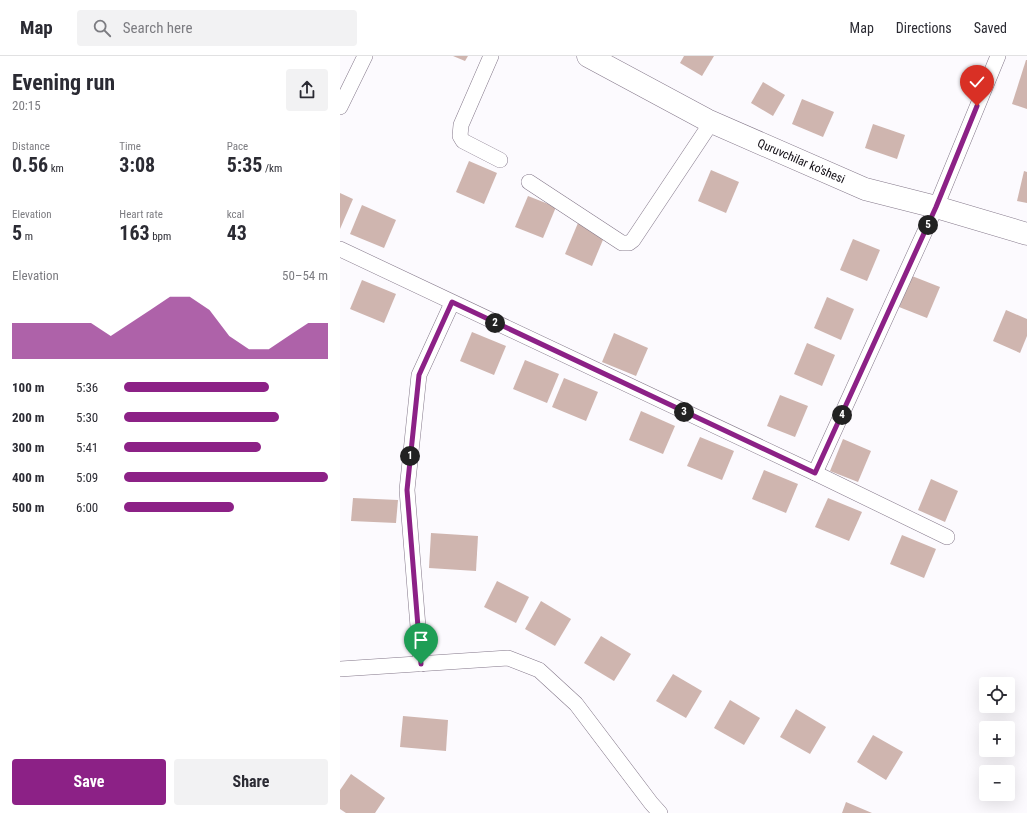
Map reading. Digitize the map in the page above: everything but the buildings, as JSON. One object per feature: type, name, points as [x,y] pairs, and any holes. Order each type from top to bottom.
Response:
[{"type":"main road","name":"Quruvchilar ko'shesi","points":[[588,56],[711,122],[865,189],[936,207],[1027,234]]},
{"type":"street","points":[[340,107],[366,56]]},
{"type":"street","points":[[491,56],[461,125],[460,136],[463,141],[500,160]]},
{"type":"street","points":[[815,473],[936,207],[998,56]]},
{"type":"street","points":[[529,182],[622,242],[629,243],[633,240],[711,122]]},
{"type":"street","points":[[340,249],[815,473],[947,537]]},
{"type":"street","points":[[421,664],[407,490],[419,375],[452,302]]},
{"type":"street","points":[[340,669],[508,658],[539,670],[576,704],[660,813]]},
{"type":"route","points":[[421,664],[407,490],[419,375],[452,302],[815,473],[936,207],[977,106]]}]
